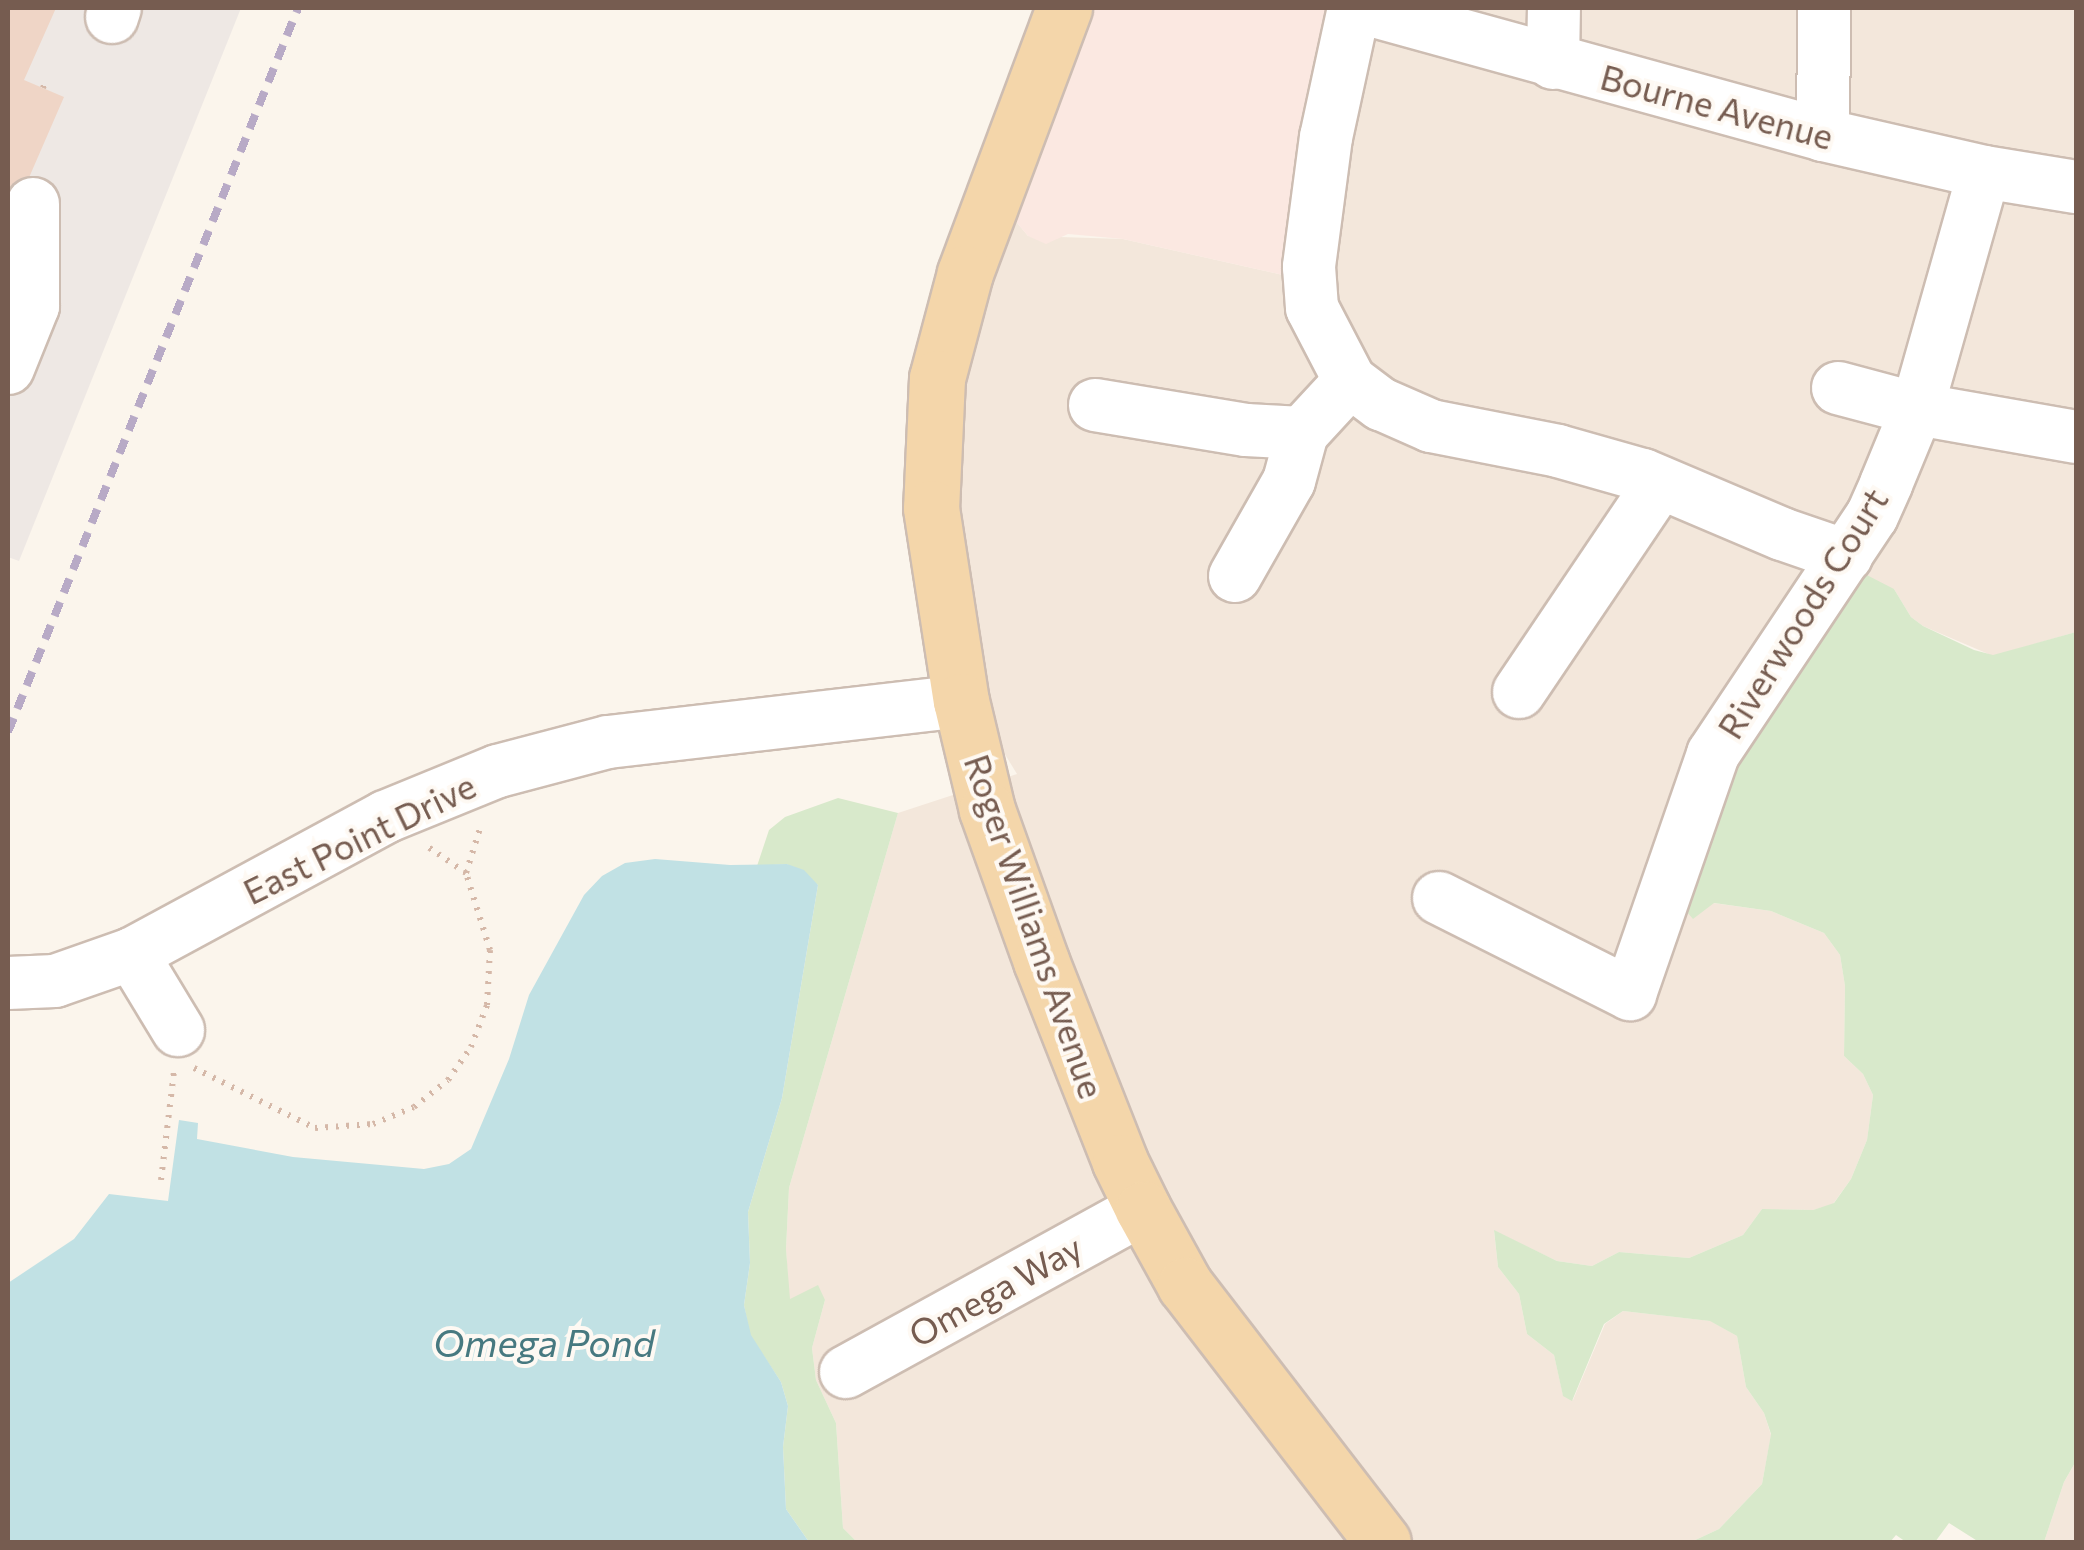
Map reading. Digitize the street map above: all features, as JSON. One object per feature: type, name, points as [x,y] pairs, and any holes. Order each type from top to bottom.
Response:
[{"type":"main road","name":"Roger Williams Avenue","points":[[1064,8],[965,273],[937,378],[931,508],[962,701],[987,810],[1040,961],[1143,1209],[1184,1285],[1382,1542]]},
{"type":"street","points":[[1354,8],[1317,190],[1309,267],[1312,308],[1350,381],[1381,404],[1431,426],[1558,451],[1660,483],[1846,556]]},
{"type":"street","name":"Bourne Avenue","points":[[1362,8],[1823,135],[1984,172],[2076,186]]},
{"type":"street","points":[[1553,63],[1554,8]]},
{"type":"street","points":[[1823,135],[1824,8]]},
{"type":"street","name":"Riverwoods Court","points":[[1439,898],[1630,994],[1713,754],[1872,516],[1918,409],[1984,172]]},
{"type":"street","points":[[8,368],[33,204]]},
{"type":"street","points":[[1235,576],[1289,481],[1302,433],[1350,381]]},
{"type":"street","points":[[1838,388],[1918,409],[2076,437]]},
{"type":"street","points":[[1095,405],[1246,430],[1302,433]]},
{"type":"street","points":[[1518,692],[1660,483]]},
{"type":"street","name":"East Point Drive","points":[[8,983],[56,981],[132,954],[385,817],[498,771],[608,742],[962,701]]},
{"type":"street","points":[[132,954],[177,1044]]},
{"type":"street","name":"Omega Way","points":[[846,1372],[1143,1209]]},
{"type":"path","points":[[161,1180],[177,1044],[315,1128],[372,1124],[414,1107],[448,1080],[471,1047],[487,1005],[490,950],[466,872],[480,829]]},
{"type":"path","points":[[429,847],[466,872]]},
{"type":"shaded area","points":[[8,8],[241,8],[19,561],[8,557]]},
{"type":"shaded area","points":[[1068,8],[1329,8],[1283,275],[1123,239],[1068,234],[1046,244],[1028,236],[1014,219]]},
{"type":"shaded area","points":[[1329,8],[2076,8],[2076,632],[1993,656],[1923,626],[1911,617],[1894,589],[1713,903],[1771,911],[1824,933],[1840,955],[1845,986],[1844,1056],[1863,1074],[1873,1095],[1867,1140],[1851,1179],[1833,1204],[1813,1210],[1762,1209],[1743,1235],[1689,1258],[1619,1252],[1592,1266],[1557,1261],[1494,1231],[1498,1267],[1519,1294],[1527,1334],[1554,1355],[1563,1395],[1573,1400],[1605,1324],[1623,1311],[1711,1321],[1737,1336],[1746,1387],[1764,1413],[1771,1435],[1762,1484],[1719,1529],[1691,1542],[857,1542],[843,1528],[836,1423],[816,1380],[812,1348],[825,1300],[789,1300],[789,1188],[898,813],[1017,774],[959,679],[954,363],[1014,219],[1028,236],[1123,239],[1283,275]]},
{"type":"shaded area","points":[[2076,1461],[2076,1542],[2044,1542],[2064,1482]]},
{"type":"green space","points":[[1857,570],[1894,589],[1911,617],[1923,626],[1974,650],[1993,655],[2076,632],[2076,1461],[2064,1482],[2044,1542],[1979,1542],[1949,1523],[1935,1542],[1906,1542],[1896,1535],[1890,1542],[1691,1542],[1719,1529],[1762,1484],[1771,1434],[1764,1413],[1746,1387],[1737,1336],[1710,1321],[1623,1311],[1604,1324],[1572,1401],[1563,1396],[1554,1355],[1527,1334],[1519,1294],[1498,1267],[1494,1230],[1557,1261],[1592,1266],[1619,1252],[1689,1258],[1743,1235],[1762,1209],[1813,1210],[1834,1203],[1851,1179],[1867,1140],[1873,1095],[1863,1074],[1844,1056],[1845,986],[1840,955],[1824,933],[1771,911],[1714,903],[1693,919],[1673,896],[1698,793]]},
{"type":"green space","points":[[838,798],[898,813],[789,1188],[786,1249],[790,1299],[818,1285],[825,1300],[812,1348],[816,1380],[836,1423],[843,1528],[857,1542],[809,1542],[786,1509],[783,1447],[788,1406],[781,1382],[750,1335],[744,1305],[750,1263],[748,1212],[782,1098],[818,885],[787,864],[757,866],[769,830],[785,817]]},
{"type":"water","name":"Omega Pond","points":[[655,859],[730,865],[787,864],[804,870],[818,885],[782,1098],[748,1212],[750,1263],[744,1305],[751,1335],[781,1382],[788,1406],[783,1447],[786,1509],[809,1542],[8,1542],[8,1283],[74,1239],[109,1194],[168,1201],[179,1120],[198,1123],[197,1139],[293,1157],[424,1169],[449,1164],[471,1149],[509,1059],[529,995],[584,895],[602,876],[625,863]]},
{"type":"building","points":[[8,8],[56,8],[24,80],[64,97],[8,226]]},
{"type":"railway","points":[[8,732],[298,8]]}]
